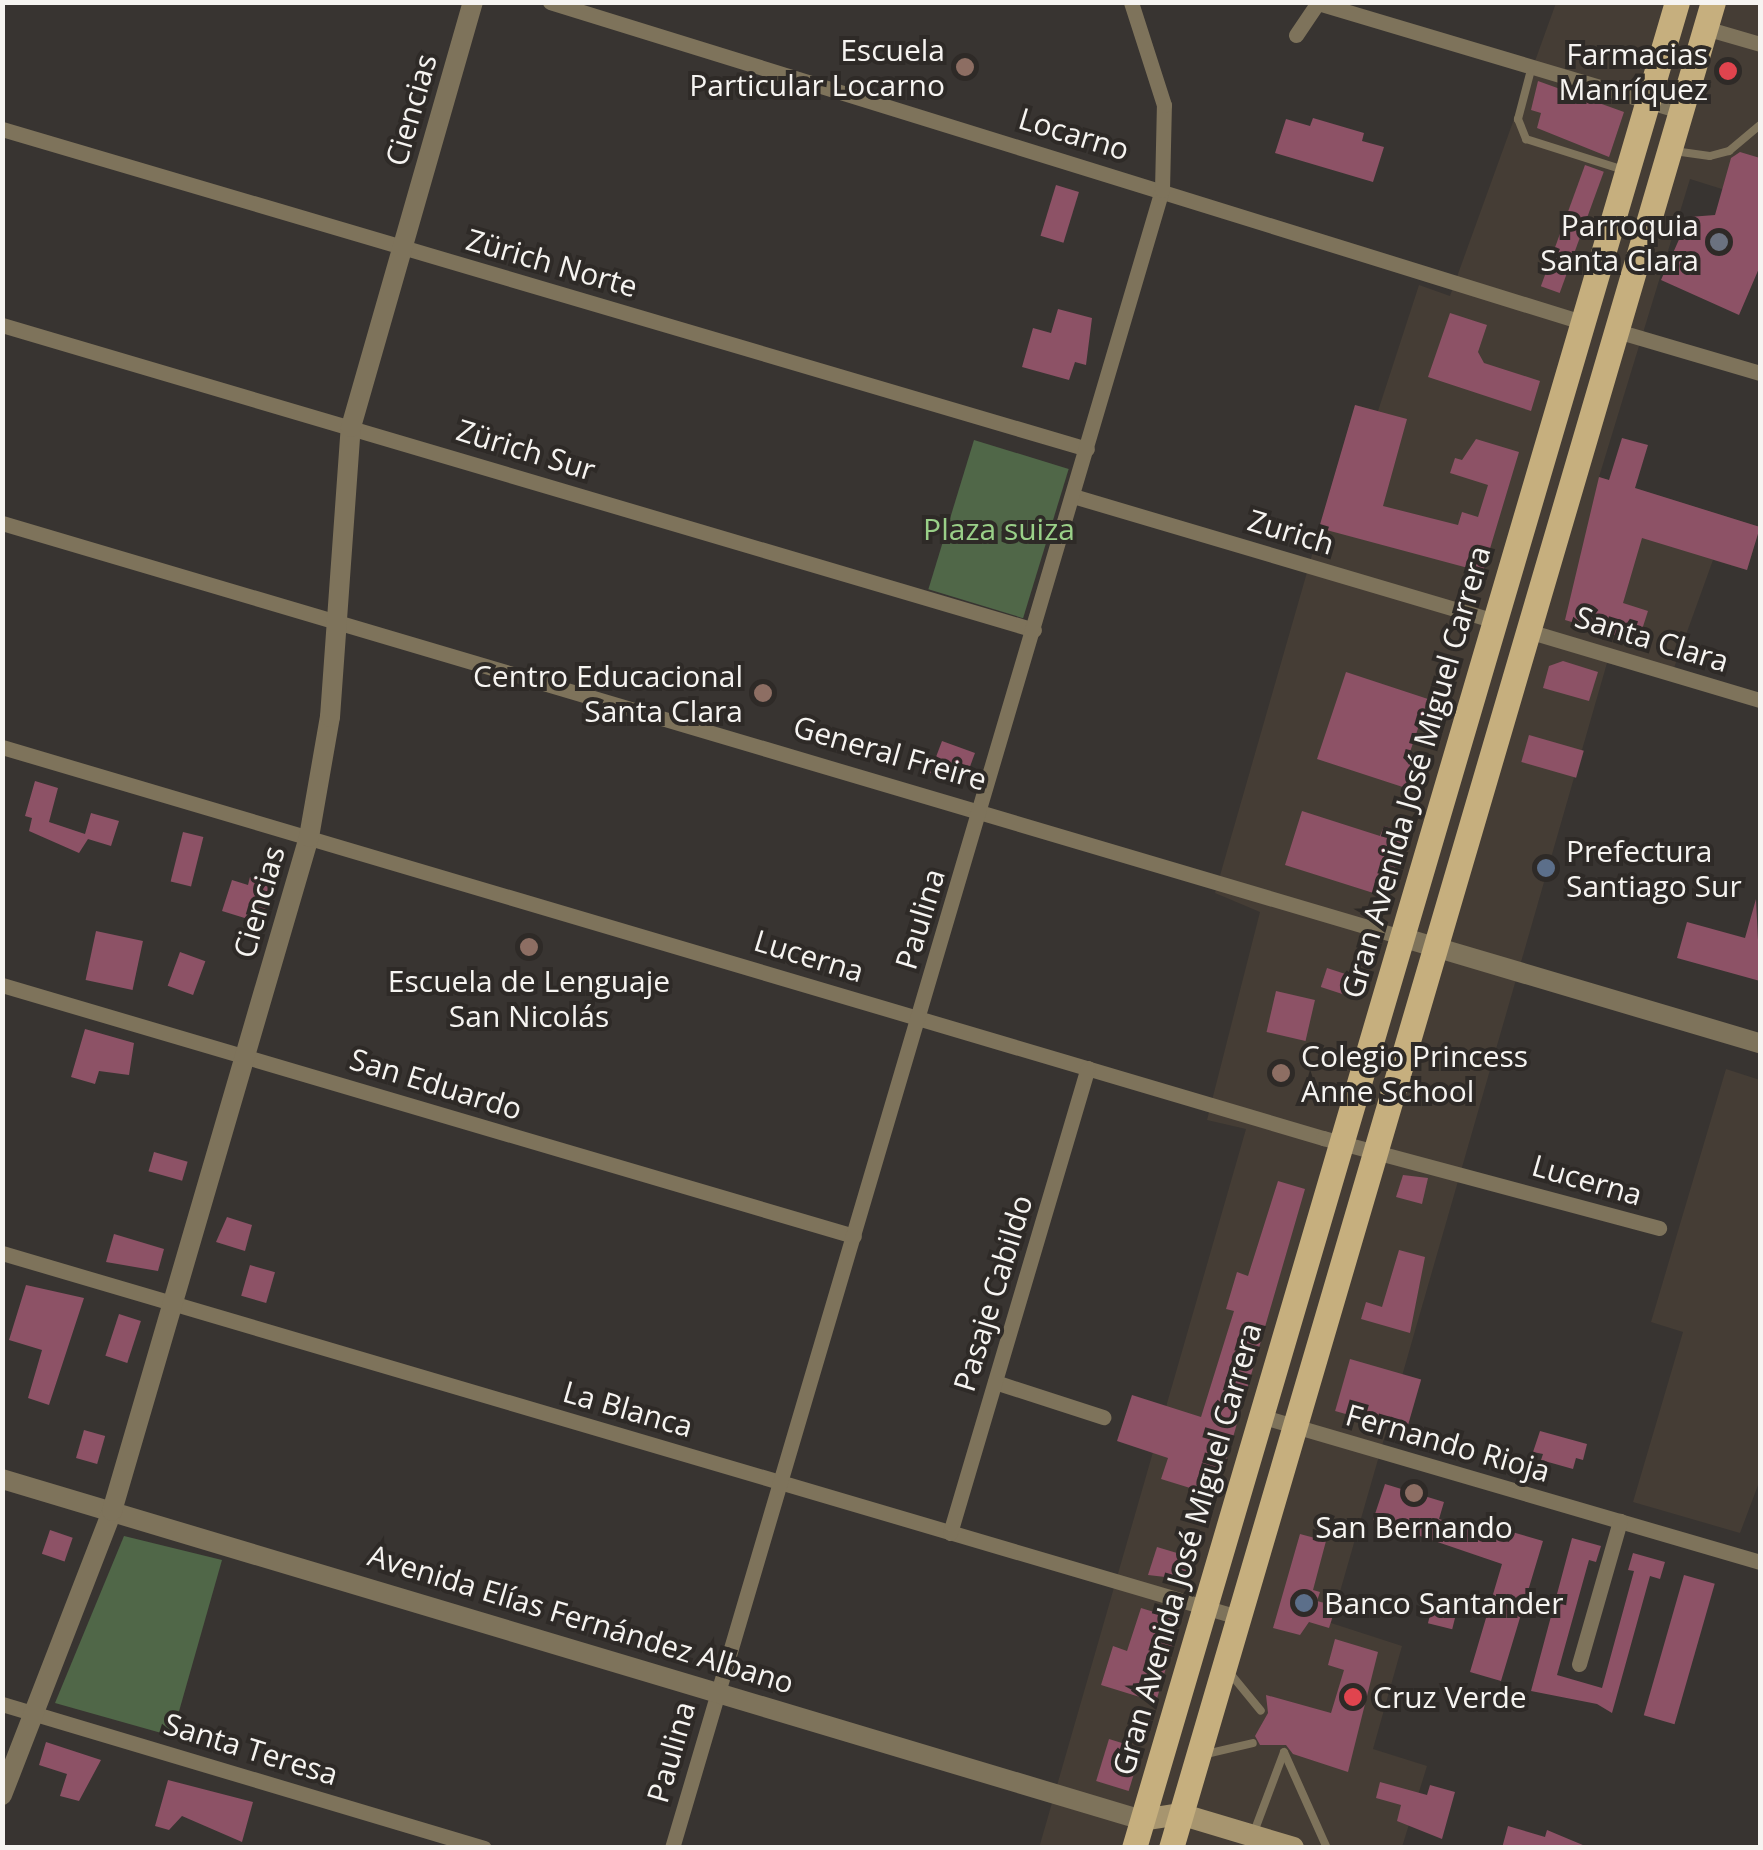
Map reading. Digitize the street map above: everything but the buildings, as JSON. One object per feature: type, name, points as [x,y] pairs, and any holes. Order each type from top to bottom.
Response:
[{"type":"main road","name":"Gran Avenida José Miguel Carrera","points":[[1134,1848],[1677,2]]},
{"type":"main road","points":[[1142,1820],[1168,1848],[1713,2]]},
{"type":"main road","points":[[1578,334],[1616,332]]},
{"type":"main road","name":"Avenida Elías Fernández Albano","points":[[1142,1820],[1180,1814],[1293,1848]]},
{"type":"street","name":"Ciencias","points":[[2,1795],[112,1511],[309,837],[330,716],[351,427],[473,2]]},
{"type":"street","name":"Locarno","points":[[550,2],[1162,190],[1578,334]]},
{"type":"street","points":[[1296,34],[1318,2],[1682,110]]},
{"type":"street","name":"Paulina","points":[[672,1848],[1162,190],[1164,105],[1132,3]]},
{"type":"street","points":[[1705,28],[1760,44]]},
{"type":"street","name":"Zürich Norte","points":[[2,129],[1087,449]]},
{"type":"street","name":"Zürich Sur","points":[[2,324],[1034,630]]},
{"type":"street","points":[[1616,332],[1760,373]]},
{"type":"street","name":"Zurich","points":[[1073,496],[1494,621]]},
{"type":"street","name":"General Freire","points":[[2,523],[1760,1043]]},
{"type":"street","name":"Santa Clara","points":[[1528,631],[1760,700]]},
{"type":"street","name":"Lucerna","points":[[2,747],[1341,1142],[1659,1228]]},
{"type":"street","name":"San Eduardo","points":[[2,985],[854,1236]]},
{"type":"street","name":"Pasaje Cabildo","points":[[950,1533],[1088,1068]]},
{"type":"street","name":"La Blanca","points":[[2,1254],[1238,1617]]},
{"type":"street","points":[[995,1382],[1103,1418]]},
{"type":"street","name":"Fernando Rioja","points":[[1260,1416],[1760,1562]]},
{"type":"street","name":"Avenida Elías Fernández Albano","points":[[2,1479],[1142,1820]]},
{"type":"street","points":[[1579,1664],[1620,1521]]},
{"type":"street","name":"Santa Teresa","points":[[2,1704],[484,1848]]},
{"type":"lane","points":[[1532,66],[1518,119],[1526,139],[1627,171]]},
{"type":"lane","points":[[1670,150],[1710,156],[1729,150],[1760,125]]},
{"type":"lane","points":[[1224,1665],[1261,1711]]},
{"type":"lane","points":[[1197,1756],[1253,1744]]},
{"type":"lane","points":[[1252,1836],[1284,1752],[1327,1848]]},
{"type":"shaded area","points":[[1556,3],[1760,3],[1760,201],[1690,179],[1599,477],[1760,527],[1747,570],[1713,560],[1670,679],[1607,663],[1331,1623],[1402,1646],[1373,1749],[1427,1766],[1402,1847],[1039,1848],[1246,1129],[1207,1120],[1260,912],[1215,893],[1355,405],[1378,411],[1419,285],[1450,296]]},
{"type":"shaded area","points":[[1726,1069],[1760,1080],[1760,1480],[1740,1533],[1633,1502],[1683,1332],[1651,1322]]},
{"type":"green space","name":"Plaza suiza","points":[[974,440],[1069,469],[1023,618],[928,589]]},
{"type":"green space","points":[[124,1536],[222,1560],[172,1736],[55,1703]]},
{"type":"place","name":"Escuela Particular Locarno","points":[[965,67]]},
{"type":"place","name":"Farmacias Manríquez","points":[[1728,71]]},
{"type":"place","name":"Parroquia Santa Clara","points":[[1719,242]]},
{"type":"place","name":"Centro Educacional Santa Clara","points":[[763,693]]},
{"type":"place","name":"Prefectura Santiago Sur","points":[[1546,868]]},
{"type":"place","name":"Escuela de Lenguaje San Nicolás","points":[[529,947]]},
{"type":"place","name":"Colegio Princess Anne School","points":[[1281,1073]]},
{"type":"place","name":"San Bernando","points":[[1414,1493]]},
{"type":"place","name":"Banco Santander","points":[[1304,1603]]},
{"type":"place","name":"Cruz Verde","points":[[1353,1697]]}]
